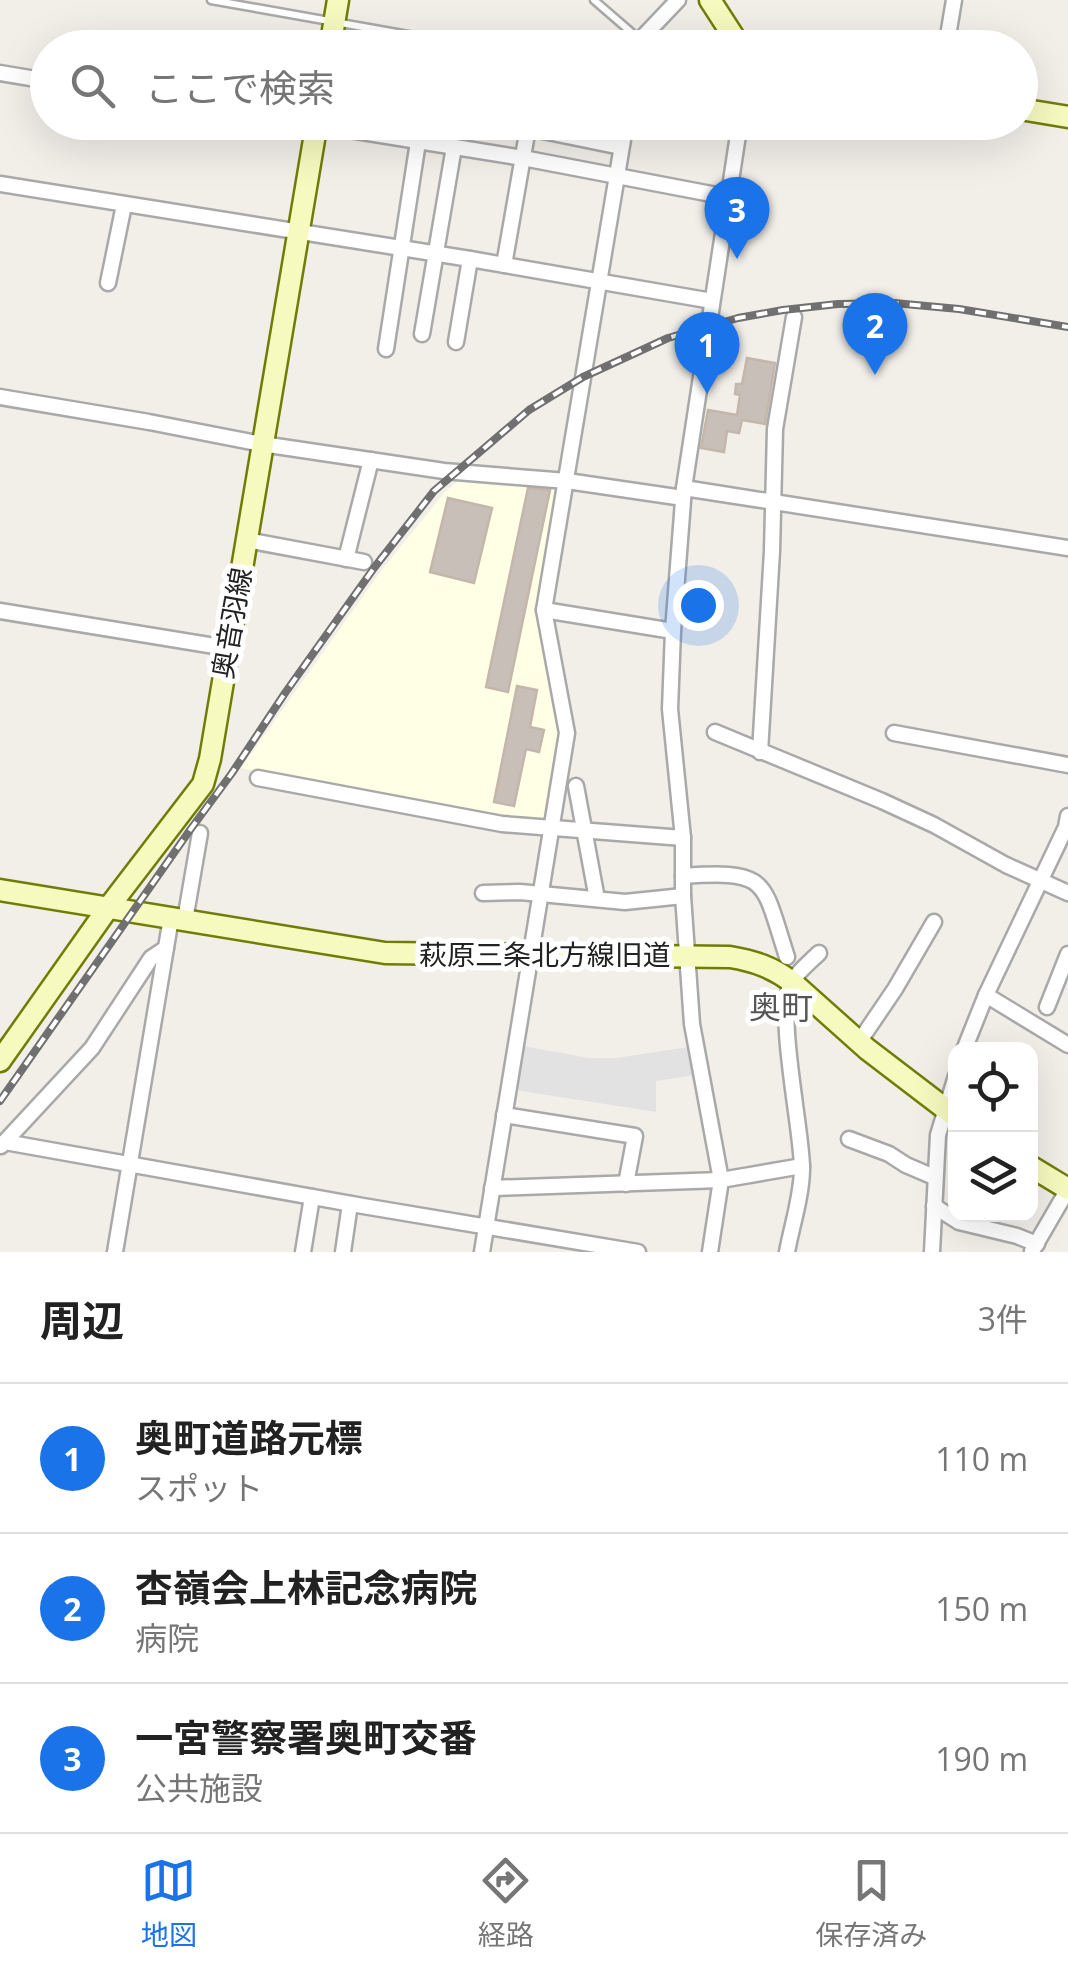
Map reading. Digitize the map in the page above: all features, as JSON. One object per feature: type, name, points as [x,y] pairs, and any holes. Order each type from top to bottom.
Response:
[{"type":"main road","points":[[710,0],[729,30]]},
{"type":"main road","points":[[1038,112],[1068,117]]},
{"type":"main road","name":"奥音羽線","points":[[0,1061],[202,784],[210,759],[300,232],[309,140]]},
{"type":"main road","name":"萩原三条北方線旧道","points":[[0,890],[385,952],[686,956]]},
{"type":"main road","points":[[686,956],[744,959],[786,970],[859,1042],[948,1112]]},
{"type":"main road","points":[[1038,1171],[1068,1189]]},
{"type":"street","points":[[651,30],[678,0]]},
{"type":"street","points":[[949,30],[954,0]]},
{"type":"street","points":[[0,73],[30,78]]},
{"type":"street","points":[[407,140],[727,197]]},
{"type":"street","points":[[504,265],[526,140]]},
{"type":"street","points":[[587,140],[622,147]]},
{"type":"street","points":[[482,1252],[567,733],[544,610],[623,140]]},
{"type":"street","points":[[686,956],[683,838],[670,708],[673,631],[684,493],[737,140]]},
{"type":"street","points":[[386,349],[418,142]]},
{"type":"street","points":[[422,334],[454,147]]},
{"type":"street","points":[[0,184],[712,301]]},
{"type":"street","points":[[108,284],[124,204]]},
{"type":"street","points":[[456,342],[470,259]]},
{"type":"street","points":[[760,752],[776,429],[794,317]]},
{"type":"street","points":[[0,396],[262,444],[444,471],[772,502],[1068,548]]},
{"type":"street","points":[[346,559],[371,460]]},
{"type":"street","points":[[246,540],[364,562]]},
{"type":"street","points":[[544,610],[673,631]]},
{"type":"street","points":[[0,611],[227,648]]},
{"type":"street","points":[[715,732],[900,809],[1039,882],[1068,893]]},
{"type":"street","points":[[894,734],[1068,764]]},
{"type":"street","points":[[258,778],[502,824],[683,838]]},
{"type":"street","points":[[576,786],[597,899]]},
{"type":"street","points":[[967,1042],[1066,828],[1068,816]]},
{"type":"street","points":[[114,1252],[166,948],[178,919],[200,833]]},
{"type":"street","points":[[683,876],[734,874],[753,878],[764,891],[786,970],[802,1166],[786,1252]]},
{"type":"street","points":[[483,893],[520,892],[625,902],[683,896]]},
{"type":"street","points":[[859,1042],[934,922]]},
{"type":"street","points":[[2,1145],[92,1048],[152,958],[166,948]]},
{"type":"street","points":[[1047,1007],[1068,954]]},
{"type":"street","name":"萩原三条北方線旧道","points":[[686,956],[692,1024],[721,1180],[710,1252]]},
{"type":"street","points":[[799,956],[814,958],[786,970],[799,956]]},
{"type":"street","points":[[986,995],[1068,1045]]},
{"type":"street","points":[[504,1115],[635,1136],[626,1184]]},
{"type":"street","points":[[932,1252],[938,1135],[948,1118]]},
{"type":"street","points":[[849,1140],[889,1154],[934,1177]]},
{"type":"street","points":[[2,1145],[638,1252]]},
{"type":"street","points":[[492,1188],[721,1180],[802,1166]]},
{"type":"street","points":[[934,1206],[959,1222],[1017,1236],[1034,1248],[1068,1189]]},
{"type":"street","points":[[303,1252],[312,1197]]},
{"type":"street","points":[[343,1252],[350,1204]]},
{"type":"lane","points":[[211,0],[336,10],[402,30]]},
{"type":"lane","points":[[594,0],[625,30]]},
{"type":"shaded area","points":[[465,475],[551,486],[557,494],[535,610],[561,740],[547,824],[241,768],[381,571],[444,493]]},
{"type":"shaded area","points":[[523,1046],[589,1058],[689,1047],[696,1075],[656,1081],[656,1112],[515,1090]]},
{"type":"building","points":[[747,358],[775,363],[765,424],[742,420],[739,433],[727,431],[724,452],[701,448],[708,410],[737,415],[740,395],[735,394],[736,384],[742,384]]},
{"type":"building","points":[[528,488],[550,490],[508,692],[486,687]]},
{"type":"building","points":[[448,498],[492,508],[474,583],[430,572]]},
{"type":"building","points":[[517,686],[537,690],[530,727],[544,730],[539,752],[526,749],[514,806],[494,802]]},
{"type":"railway","points":[[0,1101],[374,568],[434,491],[529,410],[583,377],[668,338],[783,310],[894,303],[1068,327]]},
{"type":"place","name":"一宮警察署奥町交番","points":[[737,259]]},
{"type":"place","name":"杏嶺会上林記念病院","points":[[875,375]]},
{"type":"place","name":"奥町道路元標","points":[[707,394]]},
{"type":"district","name":"奥町","points":[[781,1008]]}]
